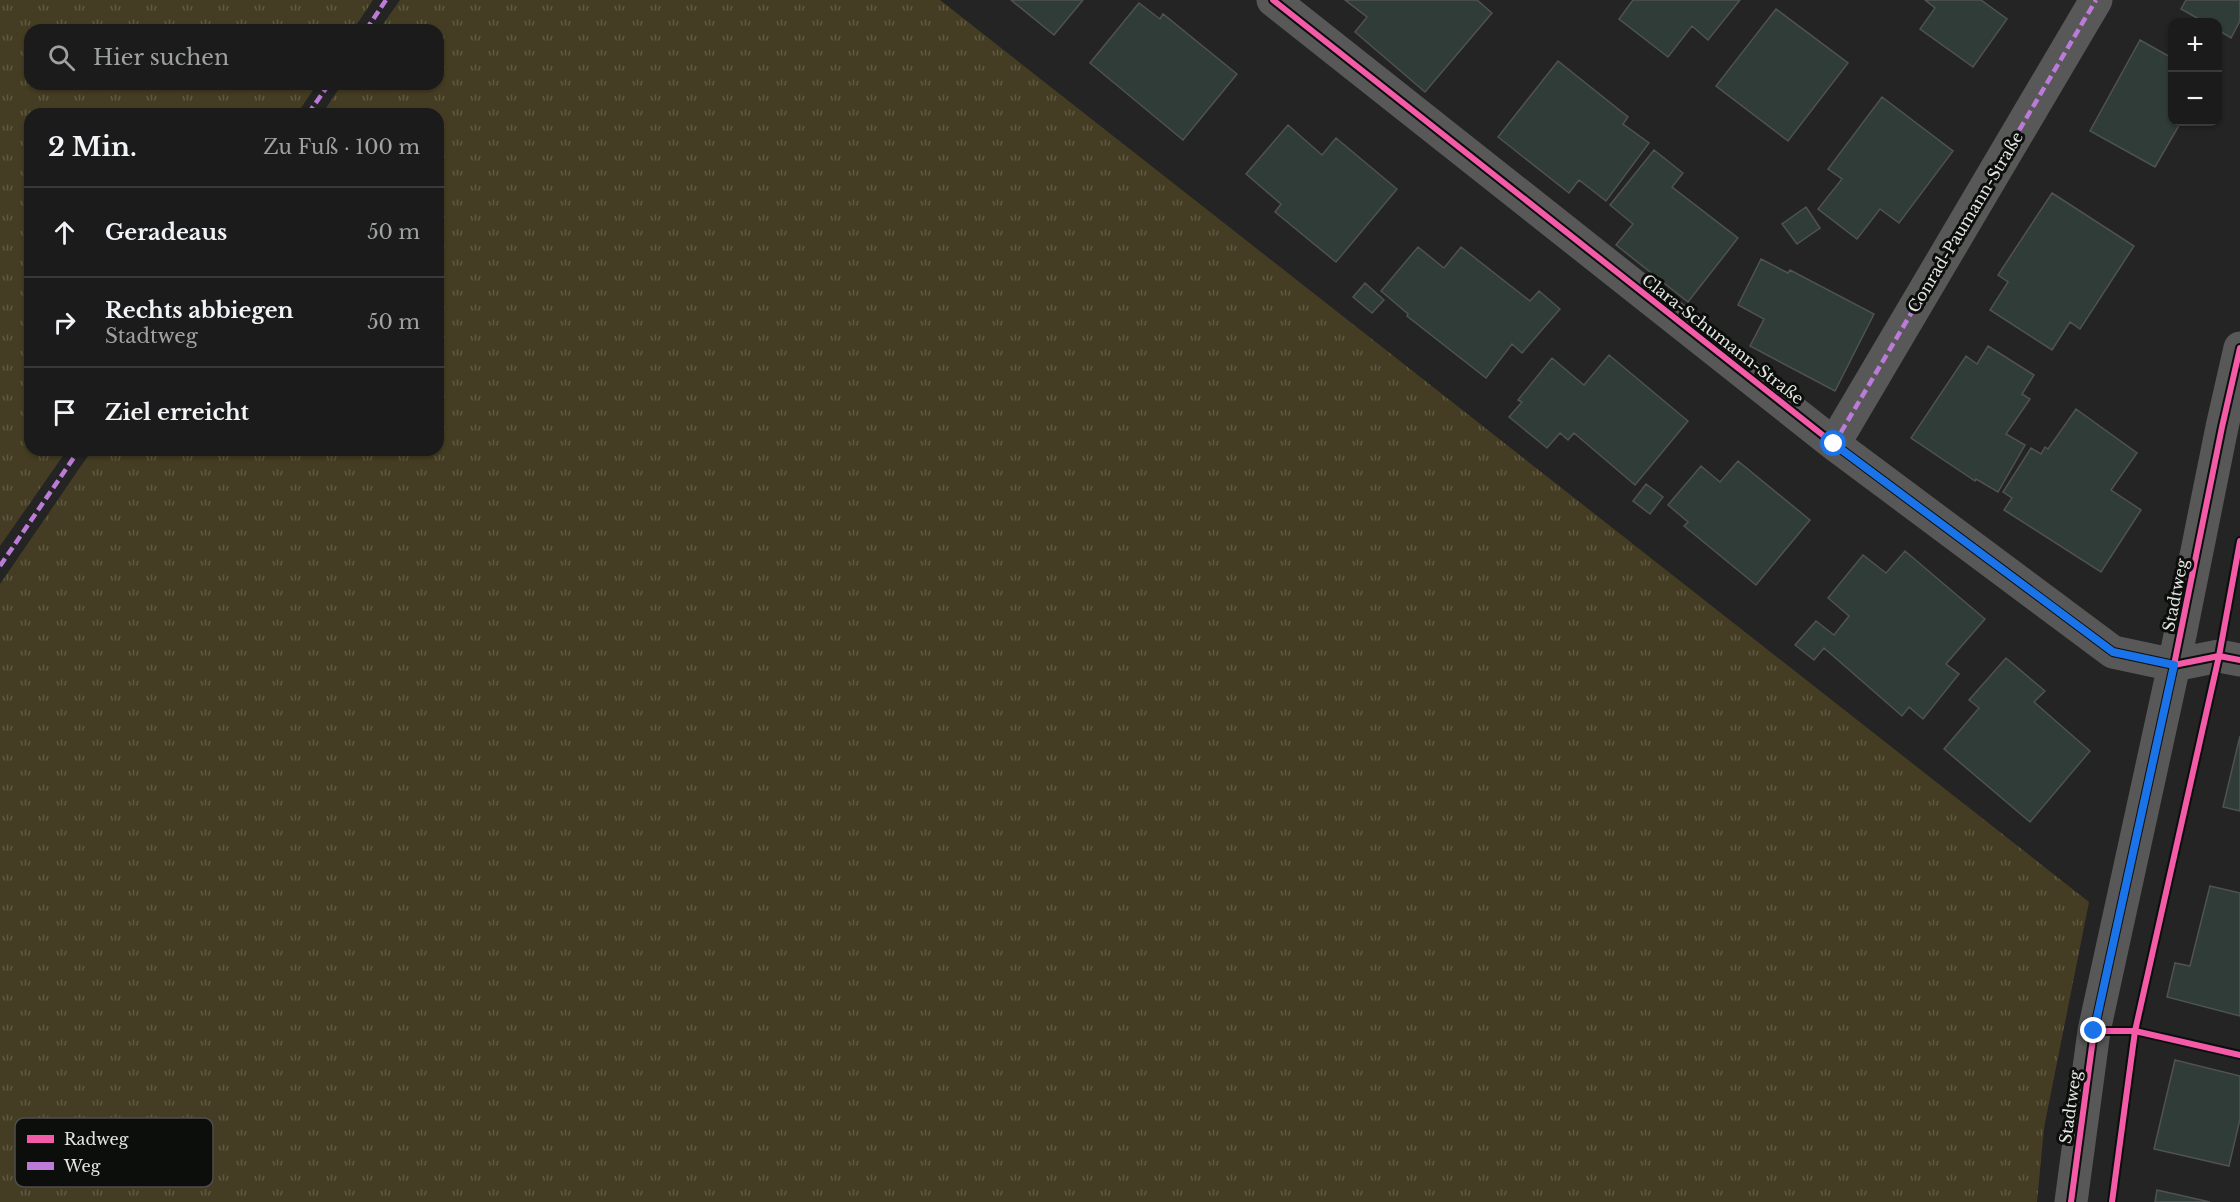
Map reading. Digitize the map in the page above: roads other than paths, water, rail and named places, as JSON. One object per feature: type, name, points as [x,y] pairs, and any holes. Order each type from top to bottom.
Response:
[{"type":"street","name":"Clara-Schumann-Straße","points":[[1273,0],[1834,444],[2113,652],[2174,665]]},
{"type":"street","name":"Conrad-Paumann-Straße","points":[[1834,444],[2096,0]]},
{"type":"street","name":"Stadtweg","points":[[2071,1202],[2094,1031],[2240,348]]},
{"type":"street","points":[[2174,665],[2219,656],[2240,660]]}]
